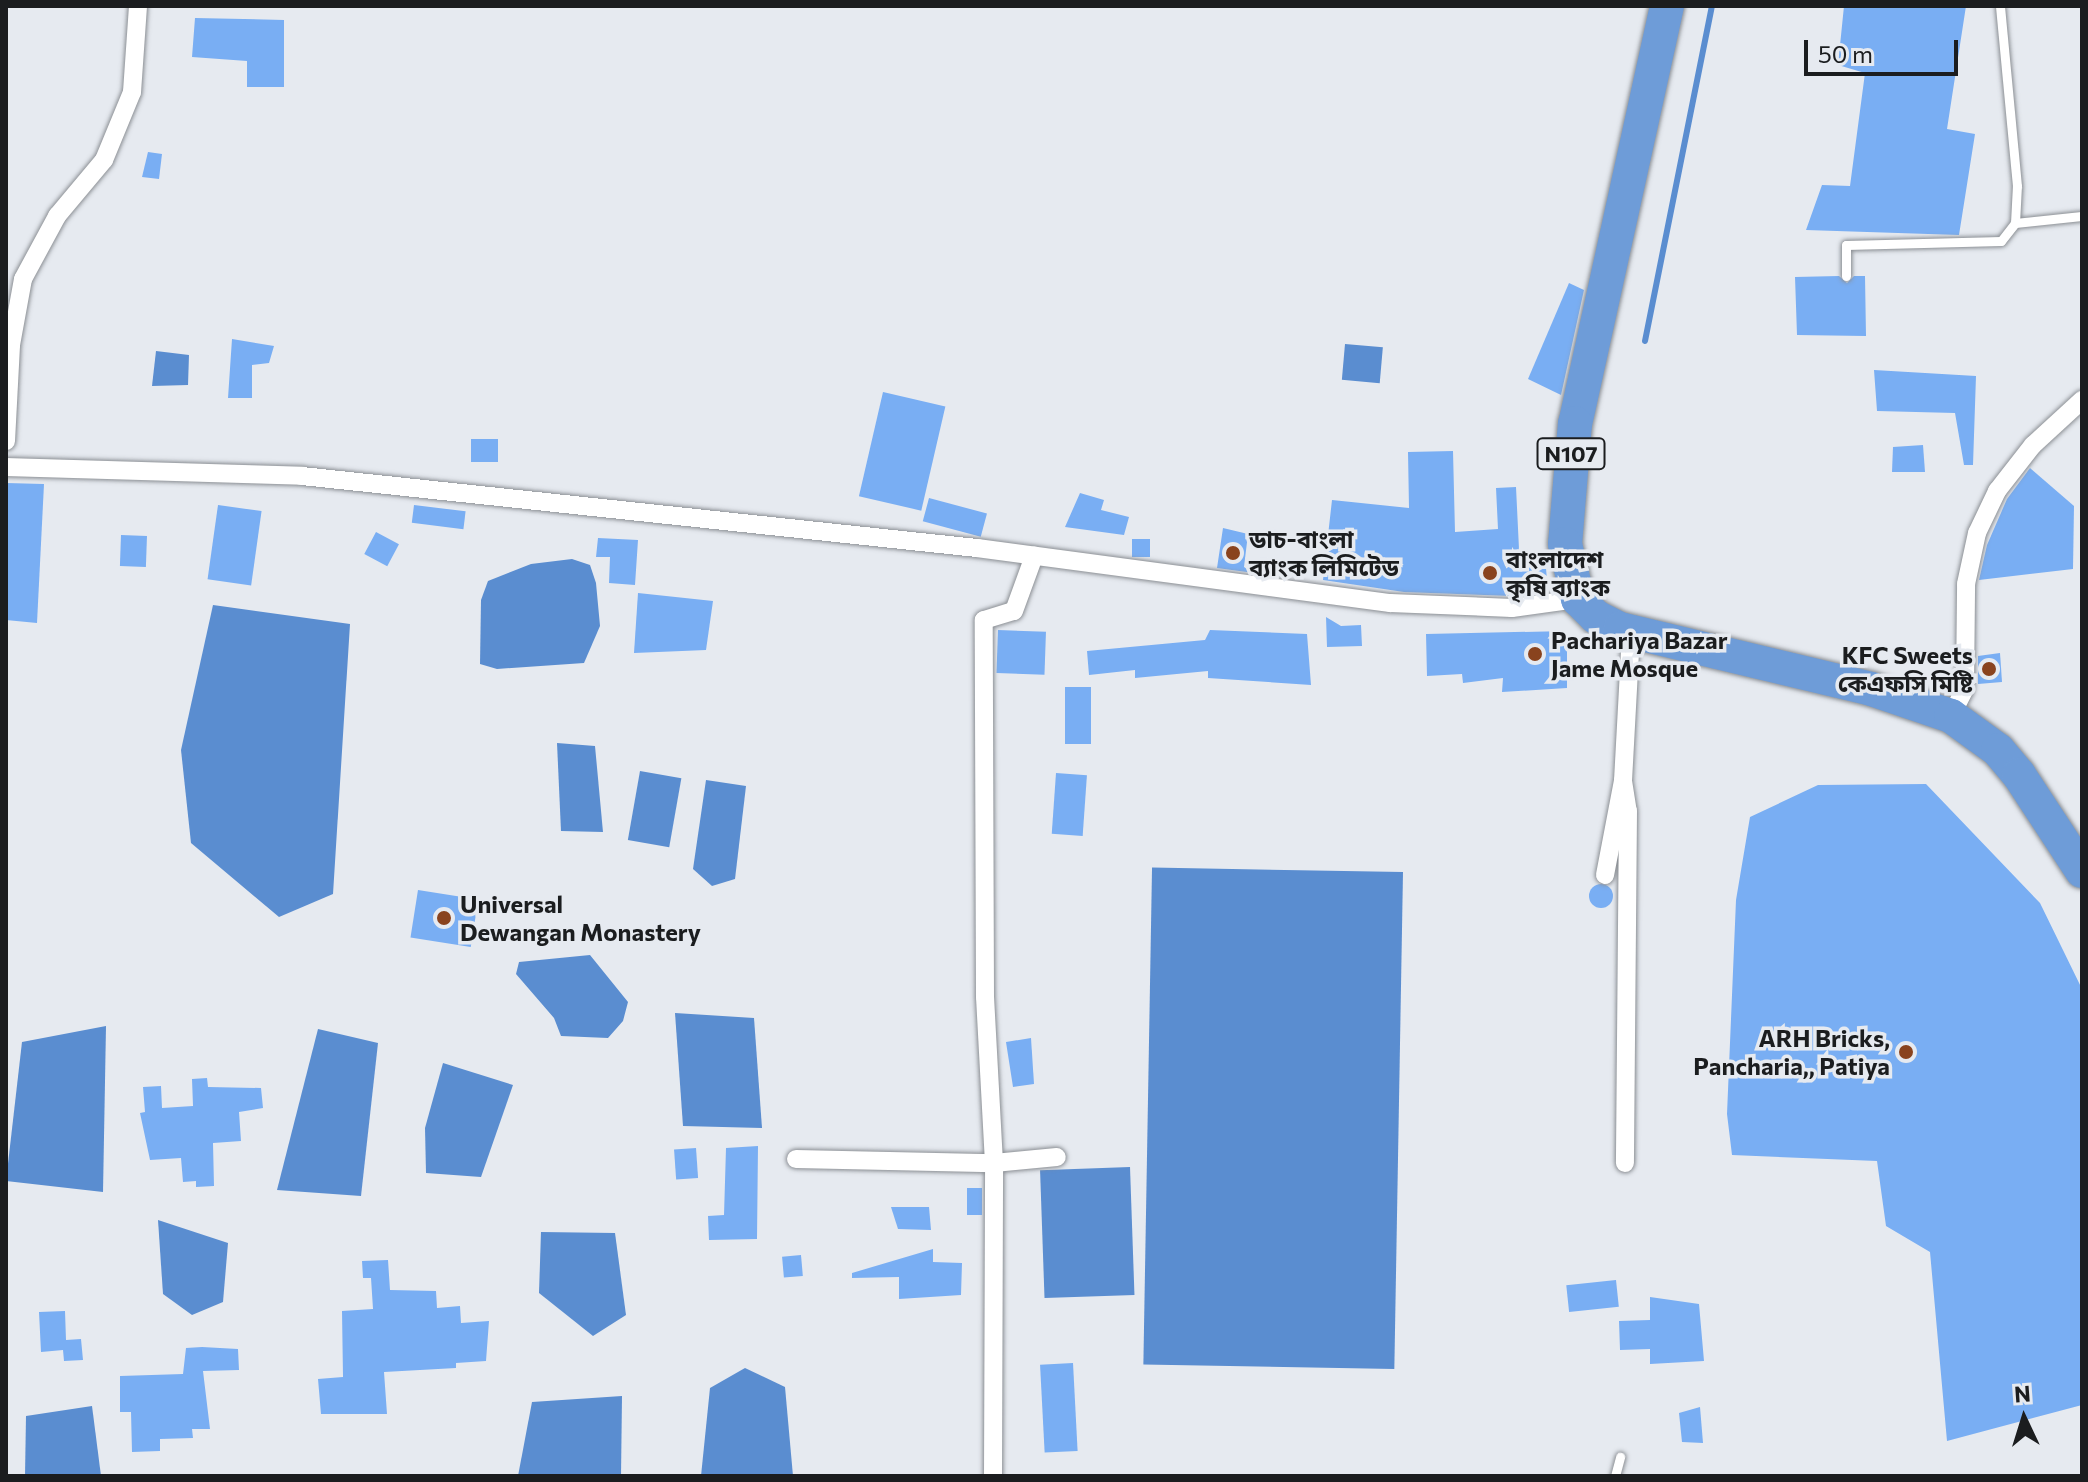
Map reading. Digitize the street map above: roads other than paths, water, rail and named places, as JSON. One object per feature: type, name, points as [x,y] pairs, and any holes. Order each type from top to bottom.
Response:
[{"type":"highway","name":"N107","points":[[1578,599],[1565,544],[1575,423],[1667,6]]},
{"type":"highway","points":[[1578,599],[1596,617],[1631,633],[1871,689],[1951,716],[2008,762],[2082,871]]},
{"type":"street","points":[[6,441],[11,345],[23,279],[57,216],[104,160],[132,92],[138,6]]},
{"type":"street","points":[[1951,716],[1965,688],[1966,584],[1977,533],[1997,491],[2033,445],[2082,400]]},
{"type":"street","points":[[6,467],[302,476],[1034,556],[1390,603],[1512,608],[1578,599]]},
{"type":"street","points":[[993,1476],[994,1163],[985,997],[984,620],[1014,611],[1034,556]]},
{"type":"street","points":[[1605,875],[1623,781],[1631,633]]},
{"type":"street","points":[[1623,781],[1628,811],[1625,1163]]},
{"type":"street","points":[[796,1159],[994,1163],[1057,1157]]},
{"type":"lane","points":[[1846,276],[1846,245],[2001,241],[2015,223],[2017,186],[2000,6]]},
{"type":"lane","points":[[2015,223],[2082,216]]},
{"type":"lane","points":[[1615,1476],[1620,1457]]},
{"type":"water","points":[[1345,344],[1383,347],[1380,383],[1342,380]]},
{"type":"water","points":[[156,351],[189,355],[188,385],[152,386]]},
{"type":"water","points":[[572,559],[590,565],[596,583],[600,626],[584,663],[497,669],[480,664],[481,600],[488,581],[531,564]]},
{"type":"water","points":[[213,605],[350,624],[333,894],[279,917],[191,843],[181,750]]},
{"type":"water","points":[[557,743],[595,746],[603,832],[561,831]]},
{"type":"water","points":[[640,771],[681,778],[669,847],[628,840]]},
{"type":"water","points":[[706,780],[746,786],[735,879],[712,886],[693,869]]},
{"type":"water","points":[[1152,868],[1403,872],[1394,1369],[1143,1365]]},
{"type":"water","points":[[590,955],[628,1002],[623,1021],[608,1038],[561,1036],[554,1018],[516,974],[519,962]]},
{"type":"water","points":[[675,1013],[754,1018],[762,1128],[683,1126]]},
{"type":"water","points":[[106,1026],[103,1192],[6,1181],[22,1042]]},
{"type":"water","points":[[318,1029],[378,1043],[361,1196],[277,1190]]},
{"type":"water","points":[[443,1063],[513,1085],[481,1177],[426,1173],[425,1128]]},
{"type":"water","points":[[1130,1167],[1134,1295],[1045,1298],[1040,1170]]},
{"type":"water","points":[[158,1220],[228,1243],[223,1302],[192,1315],[163,1294]]},
{"type":"water","points":[[541,1232],[615,1233],[626,1315],[593,1336],[539,1293]]},
{"type":"water","points":[[745,1368],[785,1387],[793,1476],[701,1476],[710,1388]]},
{"type":"water","points":[[622,1396],[621,1476],[518,1476],[532,1402]]},
{"type":"water","points":[[92,1406],[101,1476],[25,1476],[26,1416]]},
{"type":"waterway","points":[[1645,341],[1712,6]]},
{"type":"place","name":"ডাচ-বাংলা ব্যাংক লিমিটেড","points":[[1233,553]]},
{"type":"place","name":"বাংলাদেশ কৃষি ব্যাংক","points":[[1490,573]]},
{"type":"place","name":"Pachariya Bazar Jame Mosque","points":[[1535,654]]},
{"type":"place","name":"KFC Sweets কেএফসি মিষ্টি","points":[[1989,669]]},
{"type":"place","name":"Universal Dewangan Monastery","points":[[444,918]]},
{"type":"place","name":"ARH Bricks, Pancharia,, Patiya","points":[[1906,1052]]}]
